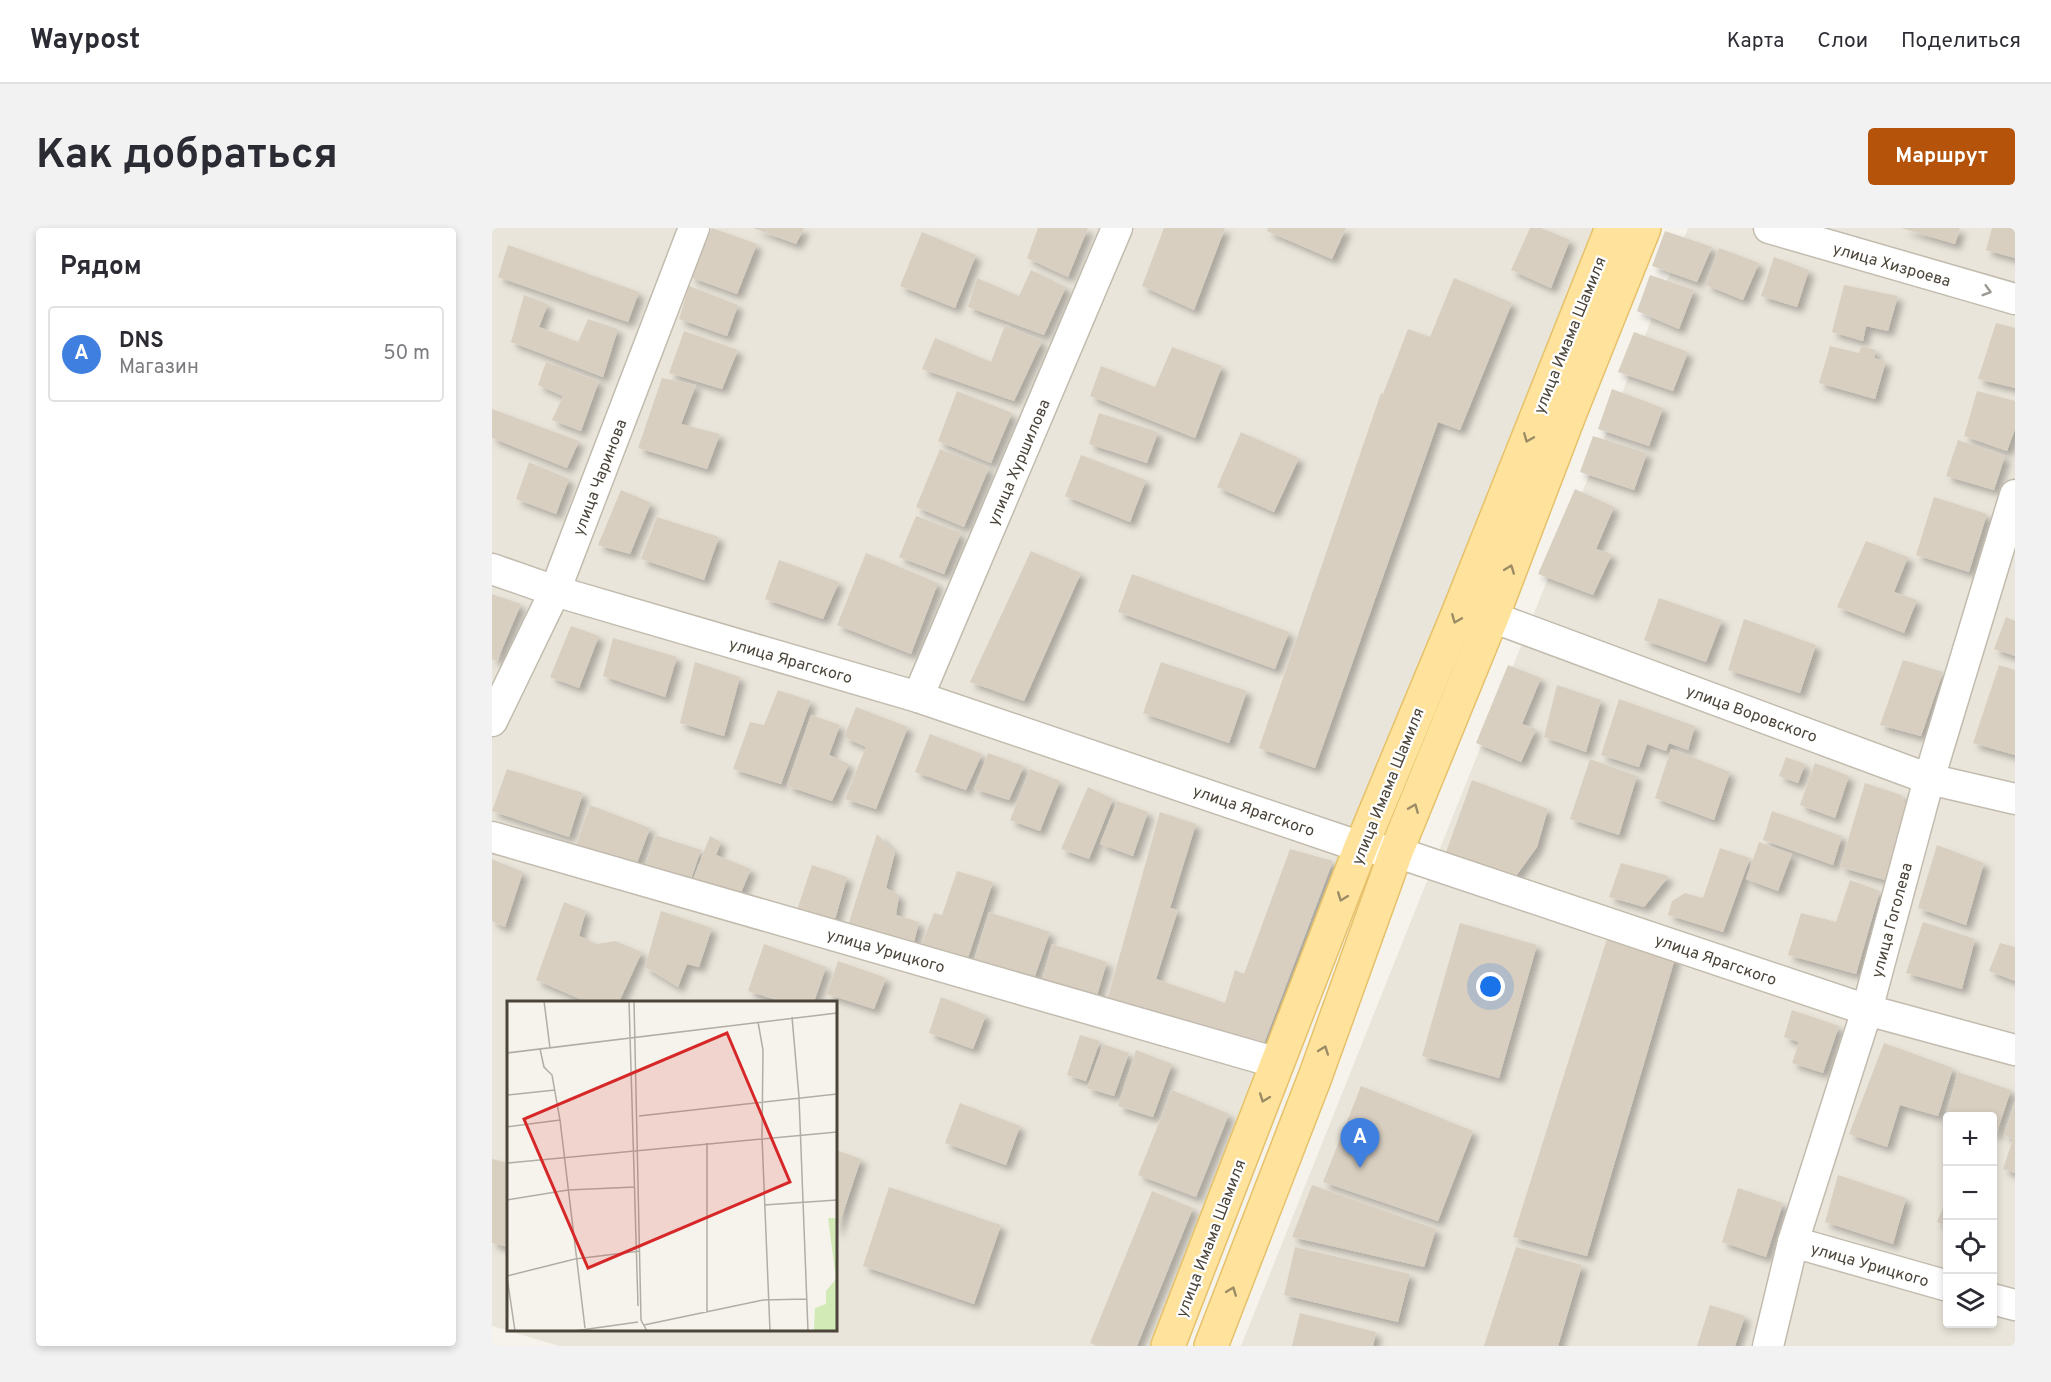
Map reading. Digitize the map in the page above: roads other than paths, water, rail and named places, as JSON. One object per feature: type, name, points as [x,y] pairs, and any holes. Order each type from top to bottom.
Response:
[{"type":"main road","name":"улица Имама Шамиля","points":[[1168,1346],[1361,847],[1458,614],[1612,228]]},
{"type":"main road","name":"улица Имама Шамиля","points":[[1211,1346],[1315,1077],[1396,852],[1492,617],[1644,228]]},
{"type":"street","name":"улица Чаринова","points":[[492,721],[555,591],[694,228]]},
{"type":"street","name":"улица Хуршилова","points":[[918,697],[1117,228]]},
{"type":"street","name":"улица Хизроева","points":[[1769,228],[2015,300]]},
{"type":"street","name":"улица Гоголева","points":[[1768,1346],[1793,1242],[1867,1010],[1929,779],[2015,495]]},
{"type":"street","name":"улица Ярагского","points":[[492,569],[555,591],[918,697],[1361,847],[1396,852],[1867,1010],[2015,1050]]},
{"type":"street","name":"улица Воровского","points":[[1492,617],[1929,779],[2015,799]]},
{"type":"street","name":"улица Урицкого","points":[[492,837],[1266,1060],[1279,1056]]},
{"type":"street","name":"улица Урицкого","points":[[1793,1242],[1943,1285]]},
{"type":"street","points":[[1997,1300],[2015,1305]]},
{"type":"place","name":"DNS","points":[[1360,1168]]}]
